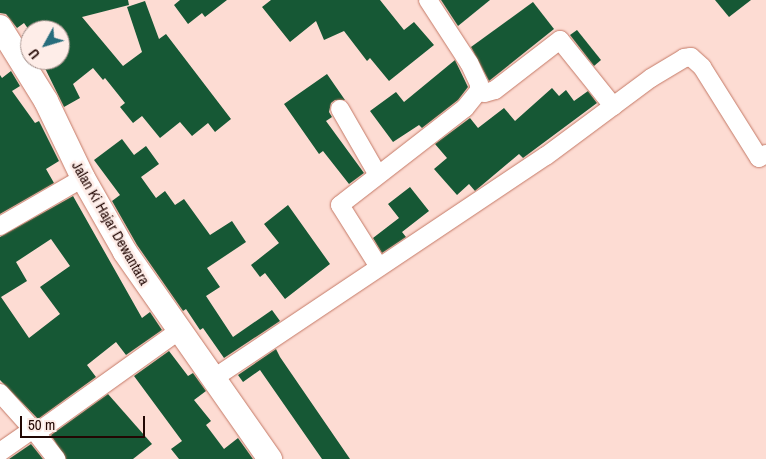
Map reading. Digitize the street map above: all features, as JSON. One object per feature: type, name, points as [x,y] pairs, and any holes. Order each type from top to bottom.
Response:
[{"type":"street","points":[[379,267],[340,205],[465,108],[479,91],[479,84],[469,62],[428,0]]},
{"type":"street","name":"Jalan Ki Hajar Dewantara","points":[[0,27],[46,101],[83,178],[130,259],[270,459]]},
{"type":"street","points":[[479,91],[485,93],[495,90],[560,40],[613,106]]},
{"type":"street","points":[[214,378],[546,156],[651,78],[691,57],[702,67],[759,158],[766,154]]},
{"type":"street","points":[[340,108],[378,175]]},
{"type":"street","points":[[0,226],[83,178]]},
{"type":"street","points":[[0,452],[35,431],[180,330]]},
{"type":"street","points":[[0,393],[35,431],[56,459]]},
{"type":"building","points":[[0,0],[128,0],[129,5],[82,17],[123,66],[142,52],[127,7],[145,1],[159,39],[166,34],[231,119],[215,132],[208,123],[192,136],[180,122],[160,138],[142,116],[133,123],[120,107],[125,103],[105,78],[103,80],[93,68],[73,84],[80,98],[64,107],[46,70],[70,70],[70,20],[20,20],[20,26],[17,28],[6,14],[0,13]]},
{"type":"building","points":[[180,0],[227,0],[205,17],[202,13],[188,24],[174,5]]},
{"type":"building","points":[[271,0],[380,0],[404,30],[414,22],[434,45],[389,81],[370,58],[367,61],[344,31],[324,40],[316,21],[290,42],[262,7]]},
{"type":"building","points":[[441,0],[490,0],[458,26]]},
{"type":"building","points":[[715,0],[751,0],[729,17]]},
{"type":"building","points":[[533,2],[554,29],[489,81],[471,47]]},
{"type":"building","points":[[577,30],[601,60],[594,66],[570,35]]},
{"type":"building","points":[[455,60],[468,87],[458,100],[422,128],[419,125],[393,142],[370,111],[396,92],[404,102]]},
{"type":"building","points":[[11,71],[20,86],[12,91],[35,123],[39,121],[59,161],[46,169],[54,183],[0,214],[0,75],[2,78]]},
{"type":"building","points":[[327,74],[345,100],[335,100],[331,103],[329,112],[332,117],[326,121],[364,173],[349,184],[323,151],[319,154],[284,104]]},
{"type":"building","points":[[552,88],[559,96],[566,90],[574,101],[588,91],[597,103],[523,158],[519,154],[475,191],[469,184],[457,195],[434,169],[447,158],[435,144],[470,118],[478,128],[504,108],[515,121]]},
{"type":"building","points":[[122,139],[134,155],[146,146],[159,164],[141,177],[156,198],[165,191],[175,205],[184,199],[210,235],[232,221],[246,242],[207,268],[220,287],[206,296],[233,337],[272,310],[280,321],[224,358],[203,328],[200,330],[186,309],[183,311],[137,245],[112,201],[120,195],[94,160]]},
{"type":"building","points":[[410,187],[429,211],[402,232],[406,237],[382,253],[373,238],[399,218],[388,204]]},
{"type":"building","points":[[73,196],[142,318],[150,312],[162,330],[126,355],[116,342],[87,365],[96,377],[38,419],[0,380],[0,237]],"holes":[[[51,239],[70,266],[40,287],[60,314],[29,338],[1,297],[27,281],[16,262]]]},
{"type":"building","points":[[288,205],[330,264],[285,299],[265,273],[260,277],[251,265],[279,243],[264,224]]},
{"type":"building","points":[[276,349],[350,459],[322,459],[260,370],[243,382],[238,375]]},
{"type":"building","points":[[169,351],[188,376],[193,373],[206,391],[194,400],[211,421],[206,425],[224,449],[238,438],[253,459],[179,459],[171,449],[182,441],[134,376]]},
{"type":"building","points":[[108,394],[152,444],[133,459],[66,459],[51,435]]},
{"type":"building","points":[[31,444],[43,459],[9,459]]}]
